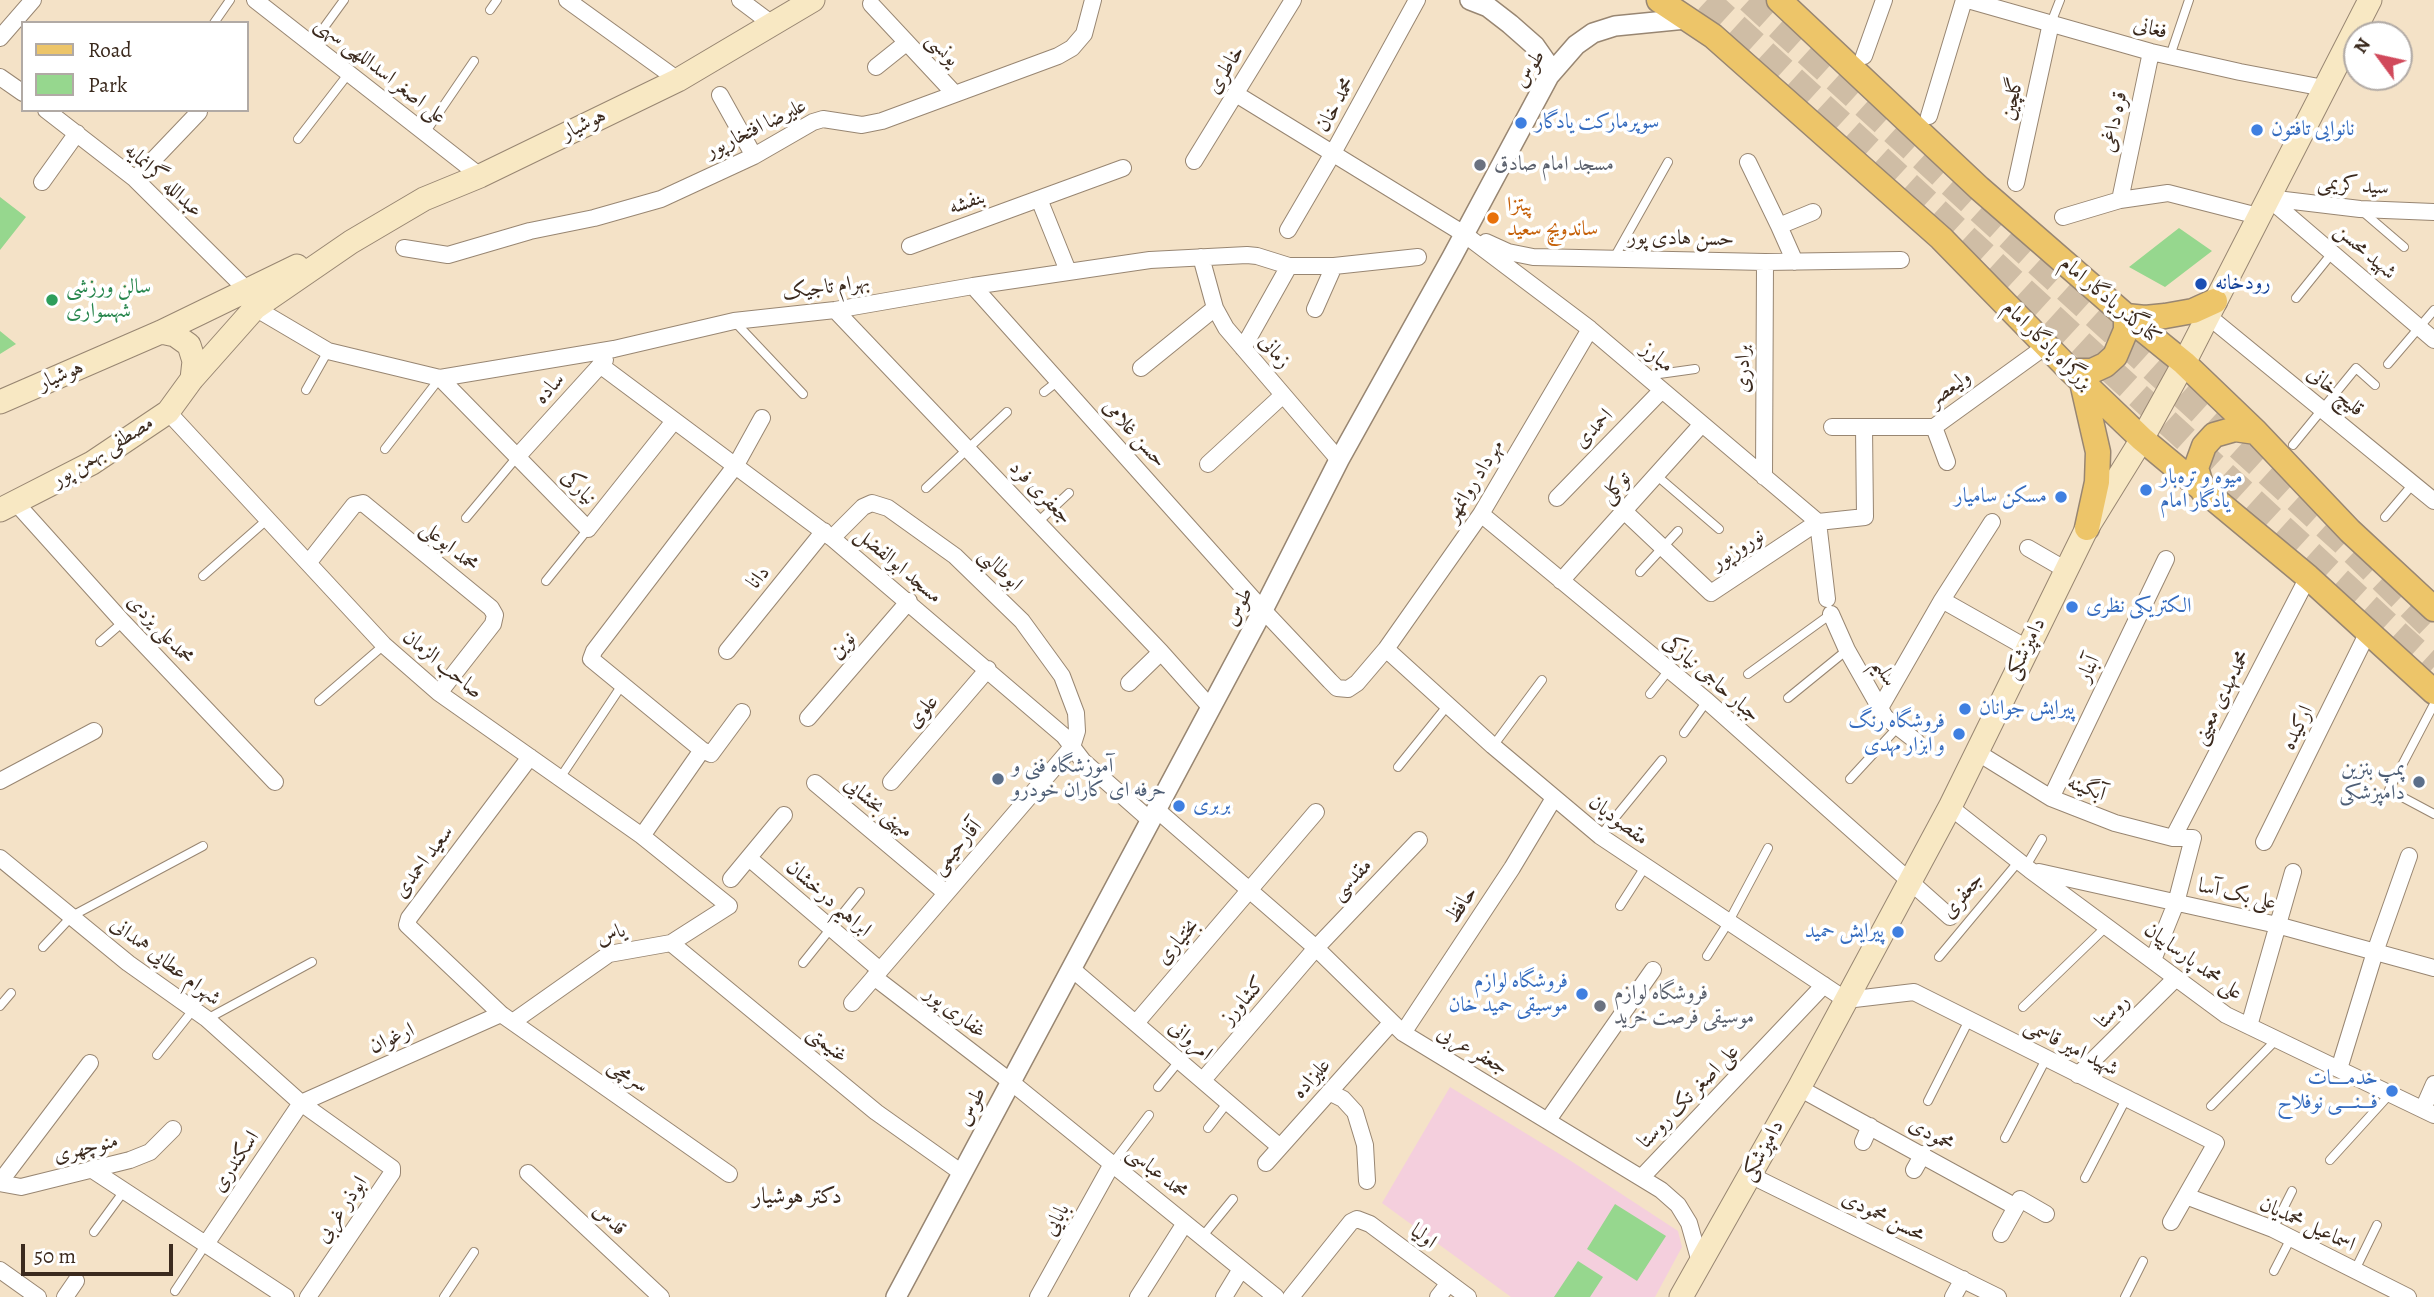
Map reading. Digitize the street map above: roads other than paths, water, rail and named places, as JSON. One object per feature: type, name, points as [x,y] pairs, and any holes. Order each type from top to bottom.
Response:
[{"type":"main road","name":"هوشیار","points":[[0,402],[161,332],[251,299],[424,199],[480,176],[678,80],[813,0]]},
{"type":"main road","name":"بزرگراه یادگار امام","points":[[1659,0],[1681,10],[1713,36],[1941,238],[2076,377],[2143,439],[2308,577],[2434,692]]},
{"type":"main road","name":"کنارگذر یادگار امام","points":[[1779,0],[1979,188],[2184,363],[2256,432],[2350,531],[2434,609]]},
{"type":"main road","name":"دامپزشکی","points":[[1681,1297],[1799,1088],[1950,807],[2087,528],[2143,439],[2184,363],[2370,0]]},
{"type":"main road","name":"مصطفی بهمن پور","points":[[8,507],[92,463],[168,412],[251,299]]},
{"type":"main road","points":[[2087,528],[2097,482],[2098,452],[2076,377],[2105,365],[2115,356],[2126,330],[2126,316],[2145,318],[2212,309]]},
{"type":"main road","points":[[161,332],[175,335],[189,345],[194,361],[192,379]]},
{"type":"main road","points":[[2203,491],[2196,468],[2204,446],[2214,435],[2235,429],[2256,432]]},
{"type":"street","points":[[0,38],[33,0]]},
{"type":"street","name":"علی اصغر اسداللهی سهی","points":[[255,0],[480,176]]},
{"type":"street","points":[[740,0],[772,24]]},
{"type":"street","name":"علیرضا افتخارپور","points":[[404,248],[448,255],[530,231],[594,218],[661,199],[754,156],[813,122],[823,119],[862,125],[882,121],[1058,56],[1072,48],[1084,34],[1093,0]]},
{"type":"street","name":"خاطری","points":[[1194,161],[1293,0]]},
{"type":"street","name":"محمد خان","points":[[1288,230],[1334,153],[1417,0]]},
{"type":"street","points":[[1470,0],[1488,7],[1535,46],[1549,66],[1549,76]]},
{"type":"street","points":[[1864,56],[1884,0]]},
{"type":"street","points":[[1929,116],[1966,0]]},
{"type":"street","name":"فغانی","points":[[1966,0],[2151,52],[2324,88]]},
{"type":"street","points":[[570,1],[678,80]]},
{"type":"street","name":"یونسی","points":[[871,4],[954,93]]},
{"type":"street","name":"طوس","points":[[896,1297],[1263,610],[1339,460],[1549,76],[1576,45],[1593,33],[1681,10]]},
{"type":"street","name":"گلچین","points":[[2016,183],[2051,23]]},
{"type":"street","points":[[876,67],[906,43]]},
{"type":"street","name":"قره داغی","points":[[2120,200],[2151,52]]},
{"type":"street","points":[[0,77],[21,92]]},
{"type":"street","points":[[1236,94],[1464,233]]},
{"type":"street","points":[[719,95],[754,156]]},
{"type":"street","name":"عبدالله گرانمایه","points":[[49,112],[135,179],[251,299]]},
{"type":"street","points":[[135,179],[199,112]]},
{"type":"street","points":[[42,181],[77,133]]},
{"type":"street","points":[[1748,162],[1795,262]]},
{"type":"street","name":"بنفشه","points":[[910,246],[1123,168]]},
{"type":"street","points":[[2063,217],[2120,200],[2168,193],[2263,207]]},
{"type":"street","points":[[1039,199],[1068,271]]},
{"type":"street","name":"سید کریمی","points":[[2263,207],[2434,212]]},
{"type":"street","name":"شهید محسن","points":[[2263,207],[2333,252],[2434,340]]},
{"type":"street","points":[[1779,226],[1813,212]]},
{"type":"street","name":"حسن هادی پور","points":[[1464,233],[1508,252],[1533,257],[1765,262],[1901,260]]},
{"type":"street","name":"مبارز","points":[[1464,233],[1590,329],[1818,522]]},
{"type":"street","name":"بهرام تاجیک","points":[[251,299],[328,351],[440,379],[614,349],[734,321],[835,310],[1150,260],[1257,256],[1289,266],[1334,266],[1418,257]]},
{"type":"street","name":"زمانی","points":[[1201,257],[1215,308],[1226,328],[1339,460]]},
{"type":"street","name":"برادری","points":[[1765,262],[1765,477]]},
{"type":"street","points":[[1243,348],[1289,266]]},
{"type":"street","points":[[1315,309],[1334,266]]},
{"type":"street","name":"حسن غلامی","points":[[973,286],[1263,610],[1337,688],[1348,689],[1357,683],[1386,649]]},
{"type":"street","points":[[1141,368],[1215,308]]},
{"type":"street","name":"قلیچ خانی","points":[[2212,309],[2323,408],[2434,501]]},
{"type":"street","name":"جعفری فرد","points":[[835,310],[1161,652],[1211,708]]},
{"type":"street","name":"مهرداد روانمهر","points":[[1386,649],[1481,514],[1590,329]]},
{"type":"street","name":"ولیعصر","points":[[1832,427],[1934,426],[2046,346]]},
{"type":"street","name":"ساده","points":[[517,457],[614,349]]},
{"type":"street","name":"مسجد ابوالفضل","points":[[600,365],[828,535],[909,601],[1064,736],[1083,761],[1154,815]]},
{"type":"street","name":"نیارکی","points":[[440,379],[588,529],[674,421]]},
{"type":"street","name":"احمدی","points":[[1557,498],[1662,390]]},
{"type":"street","points":[[1208,464],[1283,395]]},
{"type":"street","name":"صاحب الزمان","points":[[168,412],[384,645],[439,693],[642,836],[729,906]]},
{"type":"street","points":[[742,712],[711,754],[702,750],[591,659],[594,651],[736,465],[762,418]]},
{"type":"street","name":"توکلی","points":[[1561,581],[1702,424]]},
{"type":"street","points":[[1934,426],[1947,462]]},
{"type":"street","points":[[1818,522],[1865,517],[1864,427]]},
{"type":"street","name":"محمد ابوعلی","points":[[309,562],[354,505],[363,503],[491,608],[495,615],[494,624],[439,693]]},
{"type":"street","name":"ابوطالبی","points":[[828,535],[872,503],[888,508],[955,556],[1022,621],[1062,676],[1076,713],[1077,731],[1072,747]]},
{"type":"street","name":"محمدعلی یزدی","points":[[8,507],[123,622],[275,782]]},
{"type":"street","name":"نوروزپور","points":[[1624,510],[1711,593],[1818,522]]},
{"type":"street","name":"جبار حاجی نیازکی","points":[[1481,514],[1707,701],[1910,881]]},
{"type":"street","name":"سلیم","points":[[1818,522],[1829,607],[1847,650],[1880,708],[1897,728],[1916,741]]},
{"type":"street","points":[[1880,708],[1942,600],[1992,522]]},
{"type":"street","name":"دانا","points":[[727,651],[828,535]]},
{"type":"street","points":[[2028,548],[2066,570]]},
{"type":"street","name":"آبنار","points":[[2051,798],[2166,559]]},
{"type":"street","name":"محمدمهدی معینی","points":[[2173,838],[2308,577]]},
{"type":"street","points":[[1942,600],[2027,648]]},
{"type":"street","name":"نوین","points":[[808,718],[909,601]]},
{"type":"street","name":"ارکیده","points":[[2264,842],[2368,632]]},
{"type":"street","name":"مقصودیان","points":[[1386,649],[1493,746],[1600,836],[1846,1000]]},
{"type":"street","points":[[1129,683],[1161,652]]},
{"type":"street","name":"علوی","points":[[891,782],[988,669]]},
{"type":"street","points":[[0,781],[94,731]]},
{"type":"street","name":"آقارحیمی","points":[[852,1003],[1072,747]]},
{"type":"street","points":[[642,836],[702,750]]},
{"type":"street","name":"آبگینه","points":[[1976,751],[2051,798],[2115,823],[2173,838],[2193,838],[2176,903]]},
{"type":"street","name":"سعید احمدی","points":[[507,1017],[407,925],[407,921],[530,757]]},
{"type":"street","name":"میهنی بخشایی","points":[[815,783],[946,893]]},
{"type":"street","name":"حافظ","points":[[1397,1028],[1512,868],[1554,798]]},
{"type":"street","name":"علی محمد پارساییان","points":[[1950,807],[2226,1015],[2428,1112]]},
{"type":"street","name":"بختیاری","points":[[1136,1023],[1316,812]]},
{"type":"street","points":[[732,879],[784,815]]},
{"type":"street","name":"جعفر عربی","points":[[1154,815],[1251,890],[1316,948],[1397,1028],[1661,1190],[1678,1205],[1689,1223],[1700,1262]]},
{"type":"street","name":"مقدسی","points":[[1316,948],[1419,840]]},
{"type":"street","points":[[2339,1069],[2375,952],[2409,856]]},
{"type":"street","name":"شهرام عطایی همدانی","points":[[0,858],[128,963],[200,1015],[301,1103]]},
{"type":"street","name":"ابراهیم درخشان","points":[[750,859],[877,973]]},
{"type":"street","name":"علی بک آسا","points":[[2025,866],[2277,925],[2434,968]]},
{"type":"street","points":[[2249,1026],[2293,872]]},
{"type":"street","name":"جعفری","points":[[1910,881],[1950,918]]},
{"type":"street","points":[[2153,960],[2176,903]]},
{"type":"street","name":"یاس","points":[[507,1017],[609,954],[671,943],[729,906]]},
{"type":"street","name":"غنیمتی","points":[[671,943],[876,1112],[962,1173]]},
{"type":"street","name":"کشاورز","points":[[1203,1080],[1316,948]]},
{"type":"street","name":"امروانی","points":[[1072,969],[1280,1147]]},
{"type":"street","points":[[1548,1120],[1653,970]]},
{"type":"street","name":"غفاری پور","points":[[877,973],[1011,1082]]},
{"type":"street","name":"روستا","points":[[2078,1075],[2176,978]]},
{"type":"street","name":"علی اصغر تک روستا","points":[[1642,1177],[1824,985]]},
{"type":"street","name":"شهید امیر قاسمی","points":[[1846,1000],[1914,992],[2216,1143],[2186,1196]]},
{"type":"street","name":"ارغوان","points":[[301,1103],[507,1017]]},
{"type":"street","name":"سرمچی","points":[[507,1017],[729,1174]]},
{"type":"street","name":"علیزاده","points":[[1266,1163],[1329,1092],[1397,1028]]},
{"type":"street","points":[[0,1182],[90,1063]]},
{"type":"street","name":"محمد عباسی","points":[[1011,1082],[1276,1297]]},
{"type":"street","points":[[2428,1112],[2434,1084]]},
{"type":"street","name":"محمودی","points":[[1799,1088],[2016,1207],[2020,1199],[2046,1214]]},
{"type":"street","points":[[1329,1092],[1343,1099],[1355,1112],[1365,1145],[1367,1181]]},
{"type":"street","name":"اسکندری","points":[[206,1244],[301,1103]]},
{"type":"street","name":"ابوذر غربی","points":[[301,1103],[392,1168],[392,1173],[308,1297]]},
{"type":"street","points":[[1863,1142],[1870,1126]]},
{"type":"street","name":"منوچهری","points":[[0,1182],[22,1187],[130,1160],[150,1152],[173,1129]]},
{"type":"street","points":[[1914,1170],[1923,1154]]},
{"type":"street","name":"بابایی","points":[[1038,1297],[1112,1164]]},
{"type":"street","points":[[92,1169],[286,1297]]},
{"type":"street","points":[[0,1172],[0,1182]]},
{"type":"street","name":"قدس","points":[[528,1173],[657,1296]]},
{"type":"street","name":"محسن محمودی","points":[[1750,1175],[1998,1297]]},
{"type":"street","points":[[2171,1222],[2186,1196]]},
{"type":"street","name":"اسماعیل محمدیان","points":[[2186,1196],[2273,1229],[2408,1297]]},
{"type":"street","points":[[2001,1234],[2016,1207]]},
{"type":"street","name":"اولیا","points":[[1291,1297],[1351,1222],[1357,1219],[1370,1224],[1468,1297]]},
{"type":"street","points":[[1138,1297],[1185,1223]]},
{"type":"street","points":[[1224,1297],[1241,1269]]},
{"type":"street","points":[[0,1270],[38,1297]]},
{"type":"street","points":[[1953,1297],[1963,1279]]},
{"type":"street","points":[[65,1297],[76,1281]]},
{"type":"street","points":[[1438,1297],[1450,1283]]},
{"type":"lane","points":[[215,21],[230,0]]},
{"type":"lane","points":[[312,44],[344,0]]},
{"type":"lane","points":[[490,10],[497,0]]},
{"type":"lane","points":[[2051,23],[2060,0]]},
{"type":"lane","points":[[2169,56],[2189,0]]},
{"type":"lane","points":[[425,133],[474,61]]},
{"type":"lane","points":[[298,139],[349,74]]},
{"type":"lane","points":[[1614,258],[1668,162]]},
{"type":"lane","points":[[2360,209],[2404,247]]},
{"type":"lane","points":[[2296,298],[2333,252]]},
{"type":"lane","points":[[2388,364],[2434,310]]},
{"type":"lane","points":[[734,321],[803,394]]},
{"type":"lane","points":[[306,390],[328,351]]},
{"type":"lane","points":[[2292,445],[2356,368],[2375,385]]},
{"type":"lane","points":[[1645,376],[1695,369]]},
{"type":"lane","points":[[386,449],[440,379]]},
{"type":"lane","points":[[1044,392],[1058,381]]},
{"type":"lane","points":[[926,488],[1007,412]]},
{"type":"lane","points":[[466,518],[517,457]]},
{"type":"lane","points":[[1656,475],[1719,529]]},
{"type":"lane","points":[[2385,517],[2413,484]]},
{"type":"lane","points":[[1038,522],[1069,493]]},
{"type":"lane","points":[[203,576],[269,518]]},
{"type":"lane","points":[[546,581],[588,529]]},
{"type":"lane","points":[[1640,572],[1678,531]]},
{"type":"lane","points":[[1748,674],[1829,607]]},
{"type":"lane","points":[[100,642],[123,622]]},
{"type":"lane","points":[[319,701],[384,645]]},
{"type":"lane","points":[[1788,698],[1847,650]]},
{"type":"lane","points":[[1650,694],[1669,670]]},
{"type":"lane","points":[[1493,746],[1542,680]]},
{"type":"lane","points":[[560,778],[622,685]]},
{"type":"lane","points":[[1684,733],[1707,701]]},
{"type":"lane","points":[[2434,704],[2389,790],[2434,814]]},
{"type":"lane","points":[[1398,766],[1448,705]]},
{"type":"lane","points":[[1850,779],[1897,728]]},
{"type":"lane","points":[[1600,836],[1662,760]]},
{"type":"lane","name":"جعفری","points":[[1939,957],[2025,866],[2042,839]]},
{"type":"lane","points":[[43,947],[72,916],[203,846]]},
{"type":"lane","points":[[1707,956],[1768,848]]},
{"type":"lane","points":[[1620,906],[1645,867]]},
{"type":"lane","points":[[803,963],[860,892]]},
{"type":"lane","points":[[2023,1007],[2107,926]]},
{"type":"lane","points":[[157,1055],[200,1015],[312,962]]},
{"type":"lane","points":[[0,1006],[11,993]]},
{"type":"lane","points":[[1928,1101],[1969,1020]]},
{"type":"lane","points":[[2211,1106],[2277,1039]]},
{"type":"lane","points":[[2005,1138],[2046,1059]]},
{"type":"lane","points":[[1158,1087],[1180,1060]]},
{"type":"lane","points":[[2330,1160],[2390,1094]]},
{"type":"lane","points":[[2085,1178],[2126,1099]]},
{"type":"lane","points":[[1208,1128],[1228,1102]]},
{"type":"lane","points":[[1112,1164],[1149,1115]]},
{"type":"lane","points":[[94,1232],[124,1191]]},
{"type":"lane","points":[[2273,1229],[2292,1191]]},
{"type":"lane","points":[[1202,1237],[1233,1199]]},
{"type":"lane","points":[[2355,1270],[2377,1225]]},
{"type":"lane","points":[[2274,1271],[2291,1238]]},
{"type":"lane","points":[[175,1291],[206,1244]]},
{"type":"lane","points":[[444,1297],[474,1252]]},
{"type":"lane","points":[[2124,1297],[2143,1261]]},
{"type":"tunnel","points":[[1707,0],[2434,667]]},
{"type":"tunnel","points":[[1749,0],[2344,543],[2434,630]]},
{"type":"place","name":"سوپرمارکت یادگار","points":[[1521,123]]},
{"type":"place","name":"نانوایی تافتون","points":[[2257,130]]},
{"type":"place","name":"مسجد امام صادق","points":[[1480,165]]},
{"type":"place","name":"پیتزا ساندویچ سعید","points":[[1493,218]]},
{"type":"place","name":"رودخانه","points":[[2201,284]]},
{"type":"place","name":"سالن ورزشی شهسواری","points":[[52,300]]},
{"type":"place","name":"میوه و تره‌بار یادگار امام","points":[[2146,490]]},
{"type":"place","name":"مسکن سامیار","points":[[2061,497]]},
{"type":"place","name":"الکتریکی نظری","points":[[2072,607]]},
{"type":"place","name":"پیرایش جوانان","points":[[1965,709]]},
{"type":"place","name":"فروشگاه رنگ و ابزار مهدی","points":[[1959,734]]},
{"type":"place","name":"آموزشگاه فنی و حرفه ای کاران خودرو","points":[[998,779]]},
{"type":"place","name":"پمپ بنزین دامپزشکی","points":[[2419,782]]},
{"type":"place","name":"بربری","points":[[1179,806]]},
{"type":"place","name":"پیرایش حمید","points":[[1898,932]]},
{"type":"place","name":"فروشگاه لوازم موسیقی حمید خان","points":[[1582,994]]},
{"type":"place","name":"فروشگاه لوازم موسیقی فرصت خرید","points":[[1600,1006]]},
{"type":"place","name":"خدمــــات فـــنــــی نوفلاح","points":[[2392,1091]]},
{"type":"district","name":"دکتر هوشیار","points":[[797,1197]]}]
